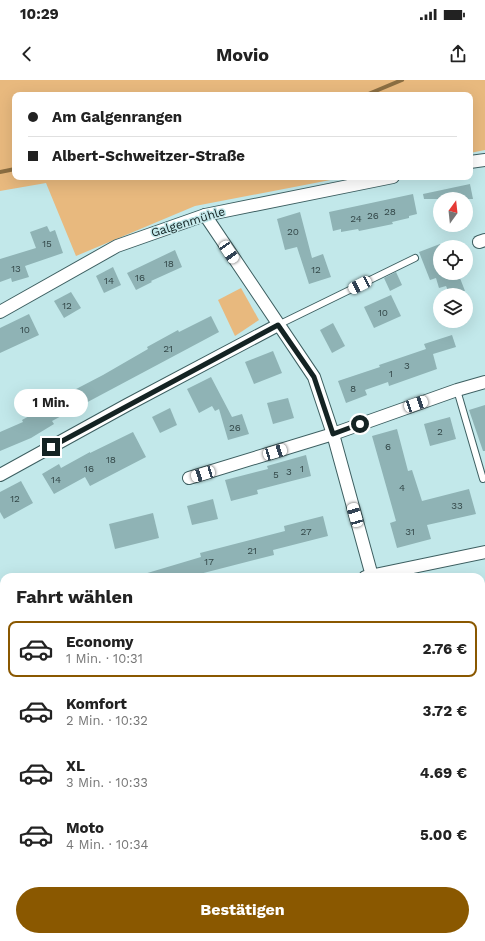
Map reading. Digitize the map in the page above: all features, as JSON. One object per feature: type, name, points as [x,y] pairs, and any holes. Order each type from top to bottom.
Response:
[{"type":"street","points":[[473,162],[485,160]]},
{"type":"street","name":"Galgenmühle","points":[[0,312],[117,246],[205,215],[378,180]]},
{"type":"street","points":[[205,215],[314,377],[333,434],[367,573]]},
{"type":"street","points":[[0,475],[127,405],[278,325]]},
{"type":"street","points":[[189,478],[333,434],[457,390],[485,382]]},
{"type":"street","points":[[383,573],[485,552]]},
{"type":"lane","points":[[278,325],[415,258]]},
{"type":"lane","points":[[457,390],[483,479]]},
{"type":"shaded area","points":[[0,80],[485,80],[485,150],[473,152],[473,92],[12,92],[12,180],[330,180],[195,206],[76,256],[46,183],[0,191]]},
{"type":"shaded area","points":[[241,288],[259,320],[235,336],[218,300]]},
{"type":"building","points":[[470,184],[472,192],[433,192],[433,199],[424,199],[423,194]]},
{"type":"building","points":[[413,194],[417,214],[409,216],[409,218],[392,222],[393,224],[359,231],[358,229],[341,232],[341,229],[333,231],[329,212]]},
{"type":"building","points":[[300,212],[312,258],[323,254],[331,277],[309,284],[297,247],[285,250],[277,219]]},
{"type":"building","points":[[47,226],[50,232],[55,230],[63,253],[25,266],[29,277],[12,282],[11,278],[0,282],[0,259],[36,248],[30,232]]},
{"type":"building","points":[[433,247],[433,279],[430,280],[419,252]]},
{"type":"building","points":[[175,250],[182,267],[151,281],[152,282],[136,290],[127,273]]},
{"type":"building","points":[[113,267],[121,285],[104,293],[96,276]]},
{"type":"building","points":[[396,272],[402,285],[390,291],[384,278]]},
{"type":"building","points":[[437,280],[461,280],[464,288],[447,288],[446,286],[439,288]]},
{"type":"building","points":[[71,292],[81,308],[64,318],[54,301]]},
{"type":"building","points":[[391,295],[401,316],[374,328],[364,307]]},
{"type":"building","points":[[29,314],[39,335],[0,353],[0,328]]},
{"type":"building","points":[[211,316],[219,332],[52,421],[54,424],[31,438],[0,451],[0,432],[23,422],[22,420],[56,401],[55,400],[103,375],[148,349],[147,347],[178,330],[179,332]]},
{"type":"building","points":[[333,323],[345,346],[332,353],[320,330]]},
{"type":"building","points":[[452,335],[456,347],[433,354],[437,369],[389,386],[388,382],[365,390],[367,395],[346,403],[338,381],[426,349],[424,344]]},
{"type":"building","points":[[273,351],[282,373],[254,384],[245,362]]},
{"type":"building","points":[[211,377],[232,417],[242,414],[249,434],[228,440],[219,409],[215,411],[212,406],[199,413],[187,389]]},
{"type":"building","points":[[288,398],[294,418],[273,424],[267,403]]},
{"type":"building","points":[[485,405],[485,451],[483,451],[469,410]]},
{"type":"building","points":[[170,408],[177,425],[160,433],[152,417]]},
{"type":"building","points":[[450,417],[456,439],[430,446],[424,424]]},
{"type":"building","points":[[397,429],[408,471],[412,470],[422,501],[469,489],[476,514],[427,525],[431,539],[397,548],[390,523],[396,521],[372,436]]},
{"type":"building","points":[[133,432],[146,457],[90,486],[85,477],[54,494],[42,474],[59,464],[61,468],[90,452]]},
{"type":"building","points":[[306,455],[311,476],[257,490],[258,494],[231,501],[225,480],[268,469],[267,466]]},
{"type":"building","points":[[21,481],[33,503],[4,519],[0,512],[0,492]]},
{"type":"building","points":[[213,499],[218,519],[192,525],[187,506]]},
{"type":"building","points":[[153,513],[159,538],[115,549],[109,524]]},
{"type":"building","points":[[323,516],[328,536],[273,550],[274,555],[204,573],[147,573],[201,557],[200,553],[285,531],[284,526]]},
{"type":"waterway","points":[[373,92],[402,80]]},
{"type":"waterway","points":[[0,172],[12,170]]},
{"type":"route","points":[[51,447],[278,325],[314,377],[333,434],[360,424]]}]
